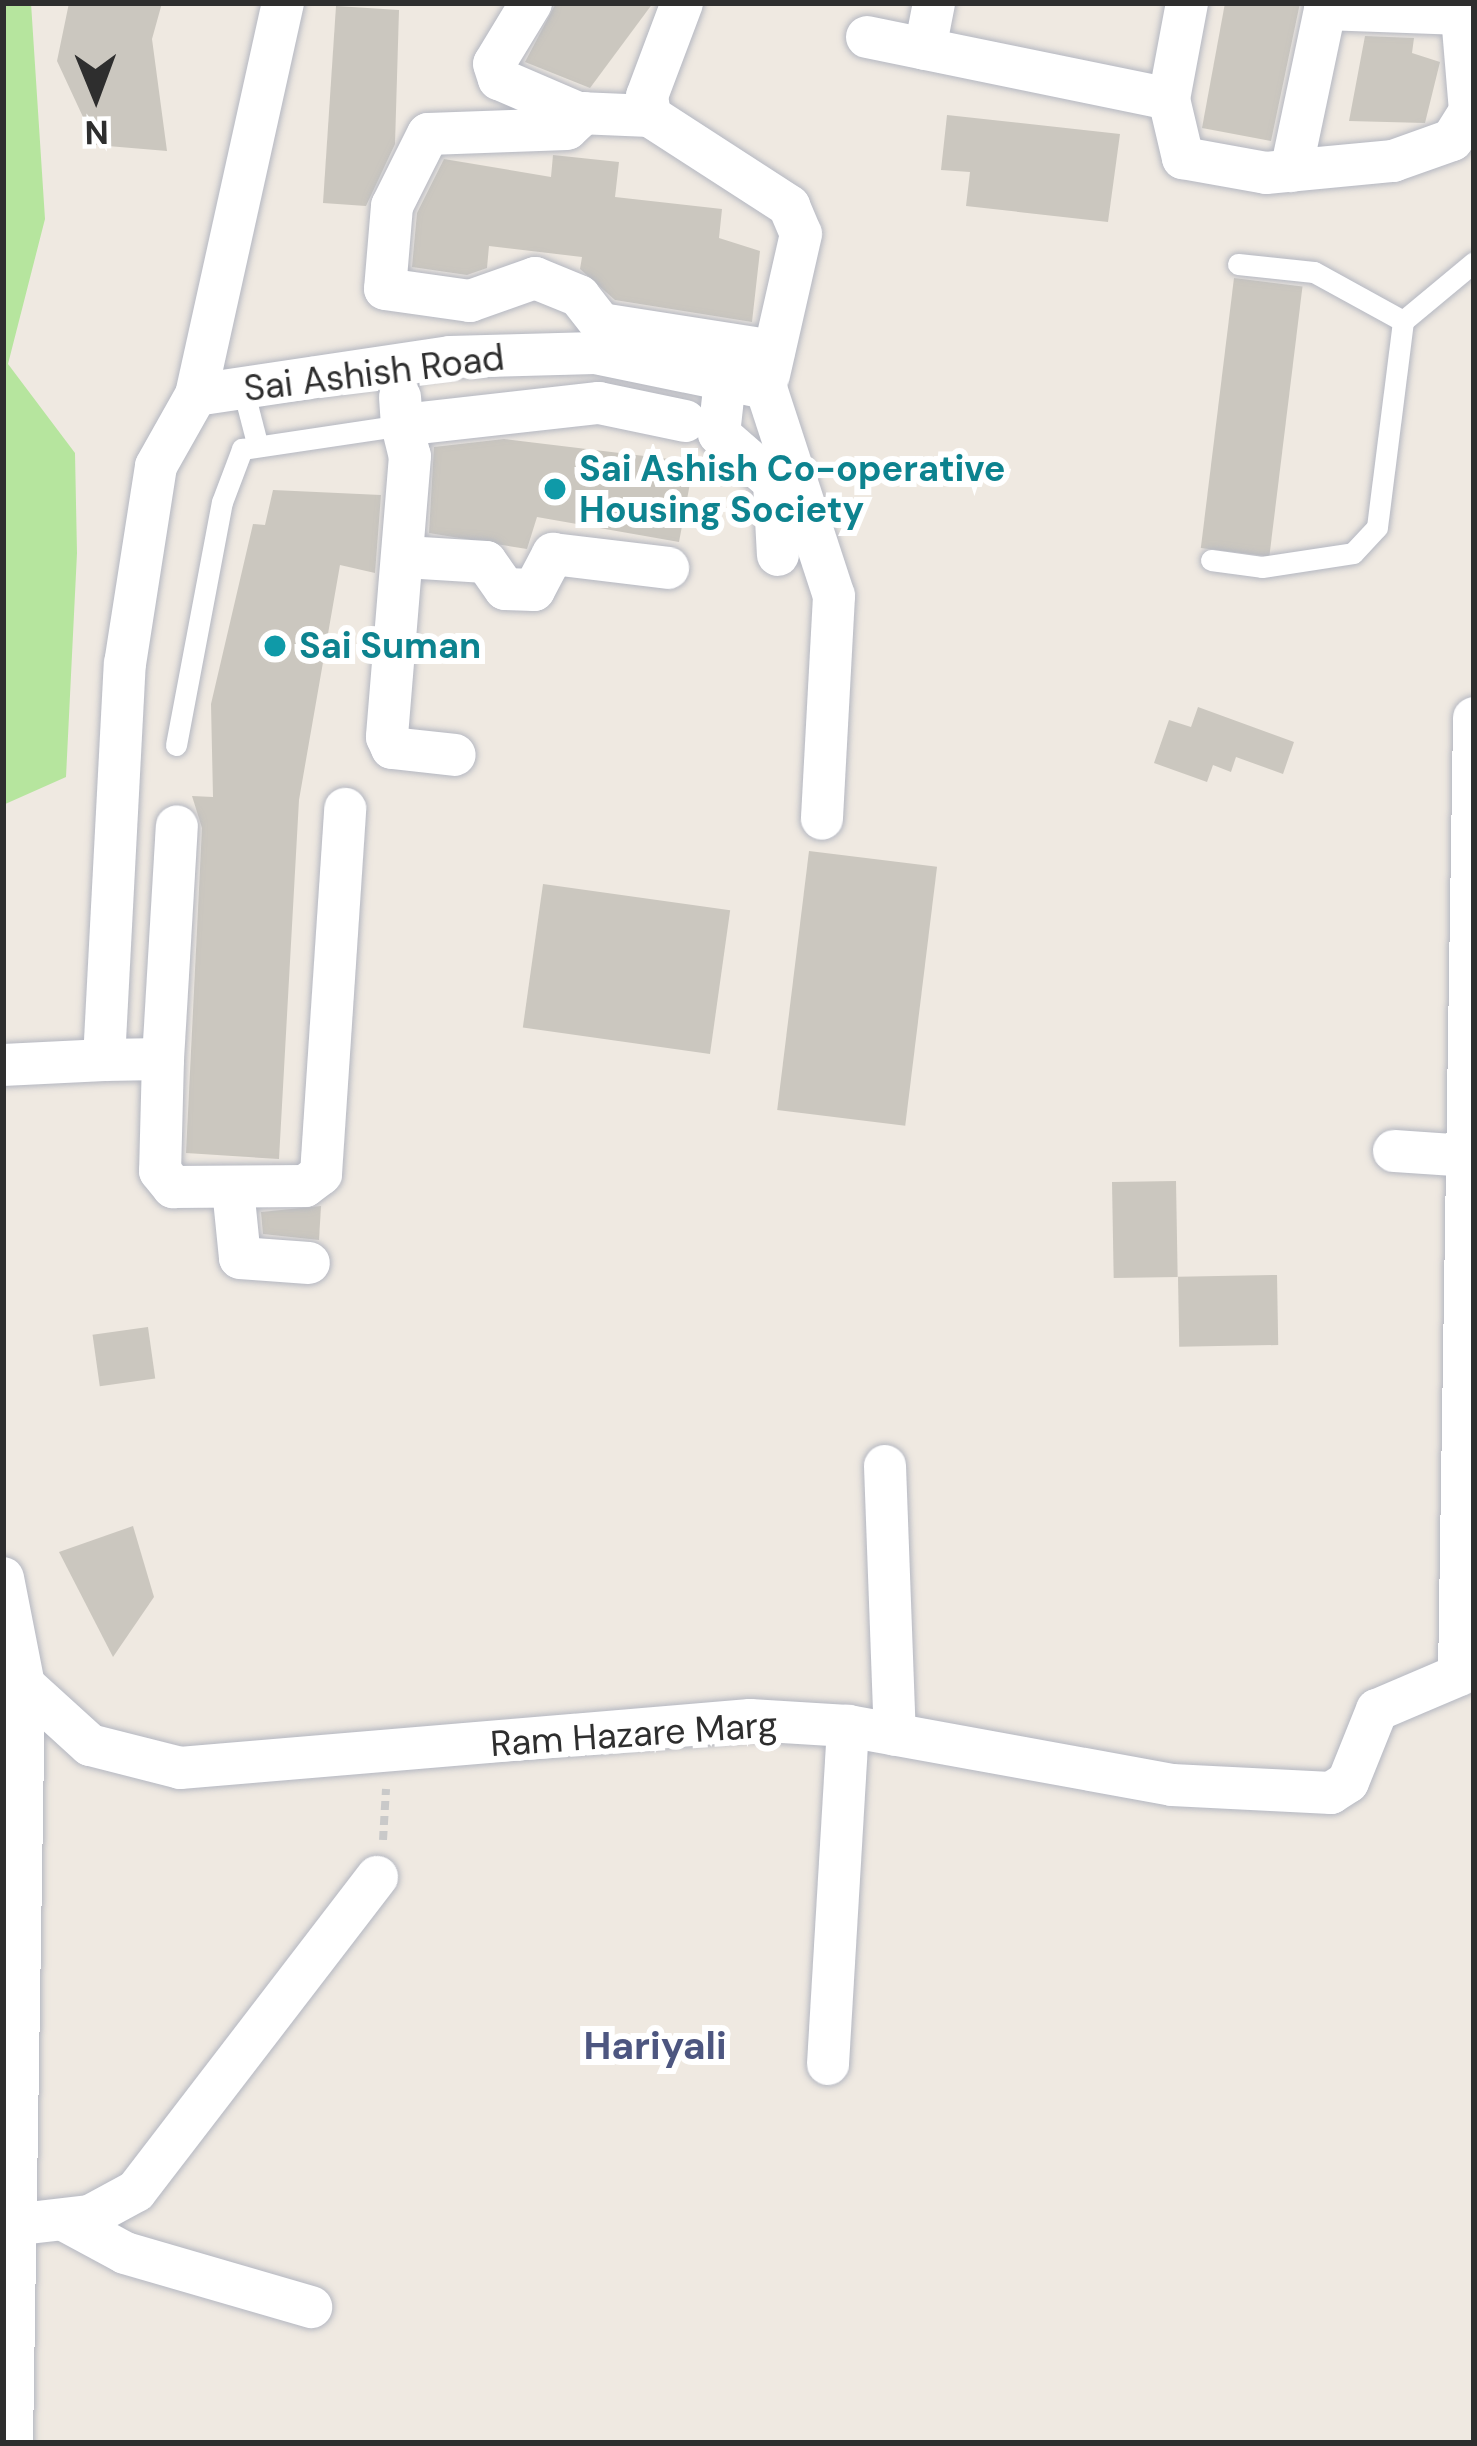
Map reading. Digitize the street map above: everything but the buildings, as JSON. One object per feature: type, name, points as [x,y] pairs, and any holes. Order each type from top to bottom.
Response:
[{"type":"street","points":[[104,1060],[124,664],[156,466],[196,395],[283,3]]},
{"type":"street","points":[[530,3],[494,64],[499,79],[584,113],[650,116],[789,206],[801,234],[755,373],[719,434],[774,482],[778,555]]},
{"type":"street","points":[[650,116],[682,3]]},
{"type":"street","points":[[925,49],[934,3]]},
{"type":"street","points":[[1186,3],[1169,99],[1183,158],[1291,171],[1393,160],[1452,140],[1470,111],[1461,9],[1326,6],[1291,171]]},
{"type":"street","points":[[868,37],[1169,99]]},
{"type":"street","points":[[584,113],[567,129],[428,134],[392,206],[385,289],[470,301],[535,278],[579,296],[601,324],[755,373]]},
{"type":"street","name":"Sai Ashish Road","points":[[196,395],[398,366],[595,353],[755,373]]},
{"type":"street","points":[[398,366],[405,557],[387,737],[392,748],[455,755]]},
{"type":"street","points":[[755,373],[834,596],[822,819]]},
{"type":"street","points":[[402,425],[599,403],[685,421]]},
{"type":"street","points":[[405,557],[485,562],[505,589],[533,590],[554,554],[668,568]]},
{"type":"street","points":[[1467,1679],[1467,1156],[1474,718]]},
{"type":"street","points":[[177,826],[160,1171],[173,1187],[305,1186],[320,1174],[345,809]]},
{"type":"street","points":[[178,1174],[284,1174],[307,994],[335,967]]},
{"type":"street","points":[[3,1065],[164,1059]]},
{"type":"street","points":[[1394,1151],[1467,1156]]},
{"type":"street","points":[[233,1189],[240,1258],[309,1263]]},
{"type":"street","points":[[885,1466],[895,1735]]},
{"type":"street","points":[[3,1578],[24,1685],[12,2443]]},
{"type":"street","name":"Ram Hazare Marg","points":[[24,1685],[90,1745],[180,1768],[750,1720],[848,1726],[1172,1785],[1331,1793],[1348,1782],[1377,1710],[1467,1679]]},
{"type":"street","points":[[828,2064],[848,1726]]},
{"type":"street","points":[[12,2226],[64,2220],[136,2191],[377,1877]]},
{"type":"street","points":[[64,2220],[125,2253],[310,2308]]},
{"type":"lane","points":[[1211,560],[1262,567],[1353,554],[1377,527],[1403,321],[1474,262]]},
{"type":"lane","points":[[1238,264],[1314,272],[1403,321]]},
{"type":"lane","points":[[243,389],[257,443]]},
{"type":"lane","points":[[176,745],[222,502],[242,449],[257,443],[402,425]]},
{"type":"path","points":[[377,1877],[387,1754]]},
{"type":"green space","points":[[3,3],[31,3],[45,219],[8,364],[75,453],[77,553],[66,777],[3,805]]},
{"type":"place","name":"Sai Ashish Co-operative Housing Society","points":[[555,489]]},
{"type":"place","name":"Sai Suman","points":[[275,646]]},
{"type":"district","name":"Hariyali","points":[[655,2046]]}]
